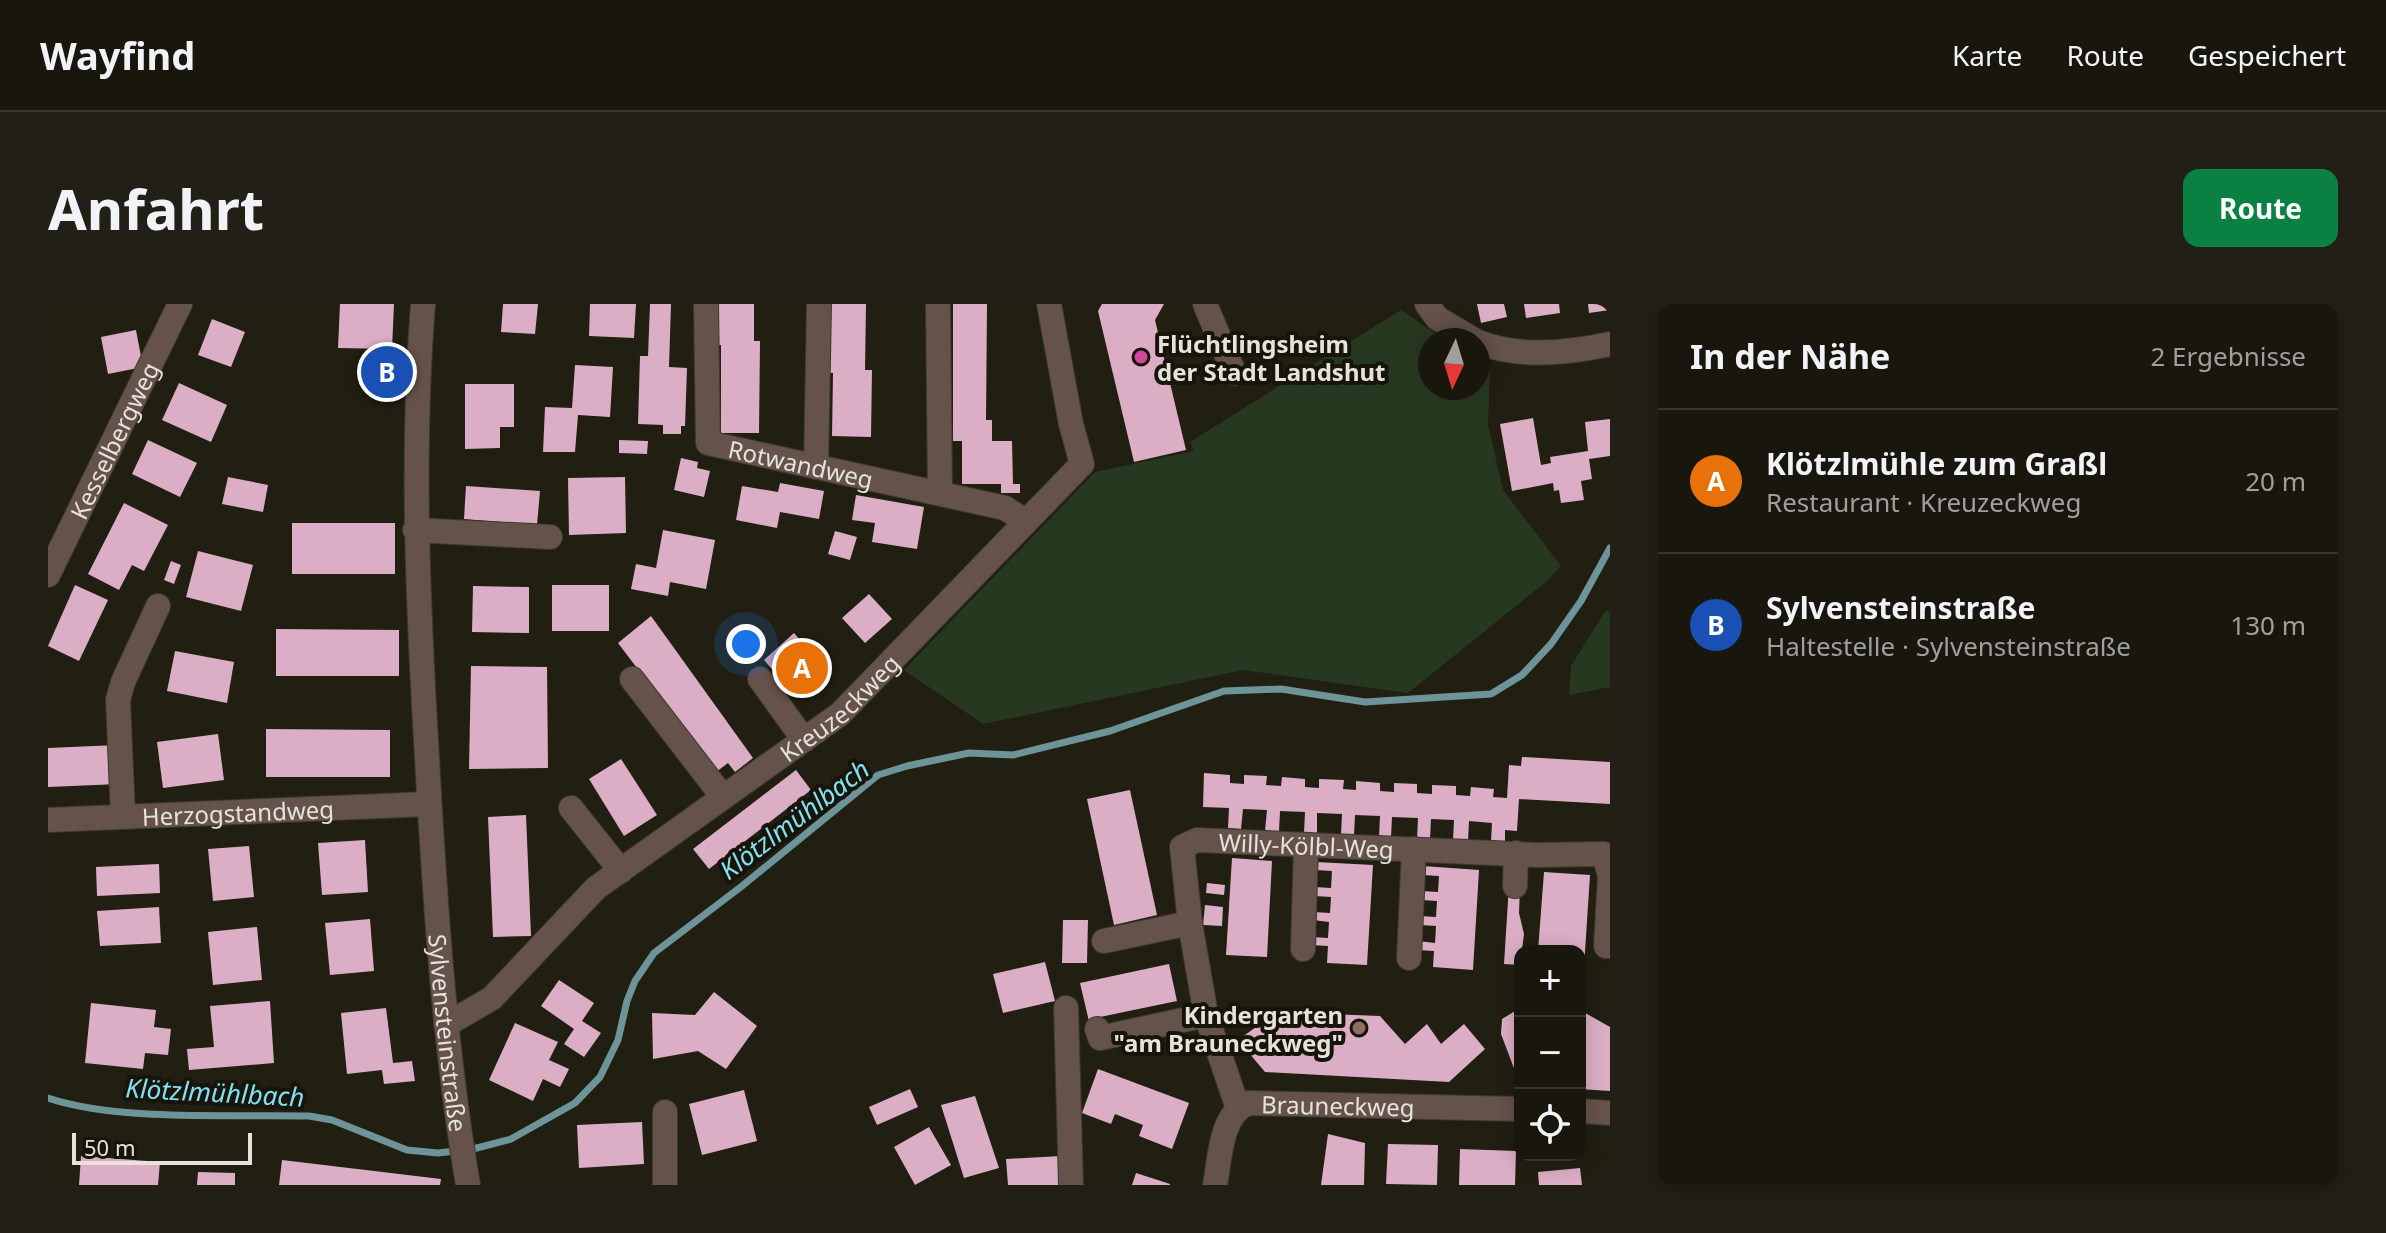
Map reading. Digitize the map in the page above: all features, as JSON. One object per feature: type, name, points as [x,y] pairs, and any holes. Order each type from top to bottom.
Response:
[{"type":"street","name":"Kesselbergweg","points":[[48,575],[180,304]]},
{"type":"street","name":"Sylvensteinstraße","points":[[423,304],[418,376],[415,530],[429,804],[446,1025],[467,1177]]},
{"type":"street","name":"Rotwandweg","points":[[706,304],[708,443],[1005,508],[1025,521]]},
{"type":"street","points":[[816,467],[819,304]]},
{"type":"street","points":[[938,304],[940,493]]},
{"type":"street","name":"Kreuzeckweg","points":[[446,1025],[492,998],[596,888],[840,714],[1082,464],[1071,424],[1049,304]]},
{"type":"street","points":[[1205,304],[1234,373]]},
{"type":"street","points":[[1427,304],[1437,318],[1451,328]]},
{"type":"street","points":[[1490,345],[1514,351],[1542,352],[1610,344]]},
{"type":"street","points":[[415,530],[550,537]]},
{"type":"street","points":[[123,816],[118,700],[123,682],[158,606]]},
{"type":"street","points":[[632,679],[723,797]]},
{"type":"street","points":[[760,679],[804,740]]},
{"type":"street","name":"Herzogstandweg","points":[[48,820],[429,804]]},
{"type":"street","points":[[571,808],[621,871]]},
{"type":"street","name":"Willy-Kölbl-Weg","points":[[1238,1108],[1206,1015],[1190,923],[1182,847],[1197,840],[1516,853],[1608,852]]},
{"type":"street","points":[[1303,949],[1306,845]]},
{"type":"street","points":[[1409,958],[1414,849]]},
{"type":"street","points":[[1608,852],[1610,876],[1606,946],[1610,946]]},
{"type":"street","points":[[1515,886],[1516,853]]},
{"type":"street","points":[[1104,941],[1190,923]]},
{"type":"street","points":[[1066,1008],[1071,1185]]},
{"type":"street","points":[[1097,1029],[1100,1038],[1206,1015]]},
{"type":"street","name":"Brauneckweg","points":[[1215,1185],[1230,1120],[1238,1108],[1248,1103],[1514,1109]]},
{"type":"street","points":[[1586,1111],[1610,1113]]},
{"type":"street","points":[[665,1112],[665,1185]]},
{"type":"green space","points":[[1401,310],[1427,328],[1418,328],[1418,400],[1489,400],[1488,425],[1503,490],[1561,566],[1547,581],[1408,693],[1243,670],[983,724],[904,670],[1095,472],[1194,451],[1190,442]]},
{"type":"green space","points":[[1606,610],[1610,613],[1610,687],[1569,695],[1571,666]]},
{"type":"building","points":[[340,304],[394,304],[392,349],[338,348]]},
{"type":"building","points":[[503,304],[538,304],[535,334],[501,332]]},
{"type":"building","points":[[590,304],[636,304],[634,338],[589,336]]},
{"type":"building","points":[[650,304],[671,304],[669,367],[687,368],[685,426],[681,426],[681,434],[663,434],[663,425],[638,424],[640,356],[648,356]]},
{"type":"building","points":[[715,304],[754,304],[754,341],[760,341],[759,433],[721,433],[721,345],[715,345]]},
{"type":"building","points":[[828,304],[866,304],[865,370],[872,370],[871,437],[832,436],[833,373],[828,373]]},
{"type":"building","points":[[953,304],[987,304],[986,420],[992,420],[992,441],[1012,441],[1013,484],[1020,484],[1020,493],[1001,493],[1001,484],[962,484],[962,441],[953,441]]},
{"type":"building","points":[[1102,304],[1164,304],[1155,320],[1186,450],[1134,462],[1098,311]]},
{"type":"building","points":[[1477,304],[1504,304],[1507,317],[1481,323]]},
{"type":"building","points":[[1524,304],[1559,304],[1560,313],[1526,318]]},
{"type":"building","points":[[1588,304],[1610,304],[1610,310],[1589,313]]},
{"type":"building","points":[[212,319],[245,332],[231,367],[198,355]]},
{"type":"building","points":[[136,330],[143,367],[108,374],[101,337]]},
{"type":"building","points":[[575,365],[613,367],[610,417],[578,415],[575,452],[543,452],[545,407],[572,408]]},
{"type":"building","points":[[179,383],[227,405],[211,442],[162,420]]},
{"type":"building","points":[[465,384],[514,384],[514,427],[500,427],[500,448],[465,449]]},
{"type":"building","points":[[1533,418],[1541,465],[1551,463],[1550,457],[1588,451],[1585,422],[1610,419],[1610,456],[1589,459],[1592,479],[1581,481],[1584,500],[1561,503],[1559,490],[1554,491],[1553,483],[1512,491],[1500,424]]},
{"type":"building","points":[[148,440],[197,463],[180,497],[132,474]]},
{"type":"building","points":[[619,440],[648,441],[647,454],[619,453]]},
{"type":"building","points":[[681,458],[698,462],[697,468],[710,471],[704,497],[674,490]]},
{"type":"building","points":[[228,477],[268,485],[263,512],[222,504]]},
{"type":"building","points":[[625,477],[626,533],[569,535],[568,478]]},
{"type":"building","points":[[780,483],[824,491],[819,519],[780,512],[777,528],[736,520],[742,486],[778,492]]},
{"type":"building","points":[[466,486],[540,491],[537,525],[464,519]]},
{"type":"building","points":[[856,495],[924,507],[917,549],[872,542],[875,523],[852,520]]},
{"type":"building","points":[[124,503],[168,525],[144,571],[132,565],[119,590],[88,574]]},
{"type":"building","points":[[292,523],[395,523],[395,574],[292,574]]},
{"type":"building","points":[[663,530],[715,540],[706,589],[670,582],[668,596],[631,589],[636,564],[656,568]]},
{"type":"building","points":[[835,531],[857,537],[850,560],[828,554]]},
{"type":"building","points":[[198,551],[253,565],[241,611],[186,597]]},
{"type":"building","points":[[171,561],[181,565],[174,584],[164,580]]},
{"type":"building","points":[[75,585],[108,600],[79,661],[48,646]]},
{"type":"building","points":[[552,585],[609,585],[609,631],[552,631]]},
{"type":"building","points":[[473,586],[529,587],[529,633],[472,632]]},
{"type":"building","points":[[869,594],[892,619],[865,643],[842,618]]},
{"type":"building","points":[[651,616],[753,758],[735,772],[728,763],[716,772],[618,643]]},
{"type":"building","points":[[276,629],[399,630],[399,676],[276,676]]},
{"type":"building","points":[[794,633],[820,663],[790,690],[764,660]]},
{"type":"building","points":[[175,651],[234,662],[227,703],[167,691]]},
{"type":"building","points":[[471,666],[547,667],[548,768],[469,769]]},
{"type":"building","points":[[266,729],[390,730],[390,777],[266,777]]},
{"type":"building","points":[[218,734],[224,780],[163,788],[157,742]]},
{"type":"building","points":[[117,745],[119,784],[48,787],[48,748]]},
{"type":"building","points":[[1522,757],[1610,762],[1610,804],[1519,799],[1517,831],[1505,830],[1505,843],[1491,842],[1492,823],[1469,821],[1468,842],[1453,841],[1454,820],[1431,819],[1430,839],[1417,839],[1418,818],[1392,817],[1391,837],[1379,837],[1380,816],[1355,815],[1354,835],[1341,835],[1342,814],[1317,813],[1317,833],[1304,833],[1305,812],[1280,811],[1279,831],[1265,831],[1267,810],[1243,809],[1241,829],[1228,828],[1229,808],[1203,807],[1204,773],[1230,775],[1230,783],[1244,784],[1244,775],[1267,776],[1266,785],[1281,786],[1282,777],[1305,779],[1305,787],[1319,788],[1319,779],[1344,780],[1343,789],[1356,790],[1356,781],[1380,783],[1380,791],[1394,792],[1394,783],[1417,784],[1417,793],[1432,794],[1432,785],[1456,786],[1456,795],[1470,796],[1471,787],[1494,789],[1493,797],[1507,798],[1509,765],[1521,766]]},
{"type":"building","points":[[621,759],[657,815],[624,836],[589,779]]},
{"type":"building","points":[[796,770],[811,790],[709,869],[693,849]]},
{"type":"building","points":[[1130,790],[1157,915],[1114,925],[1087,799]]},
{"type":"building","points":[[526,815],[531,936],[493,937],[488,817]]},
{"type":"building","points":[[365,840],[368,892],[322,895],[318,843]]},
{"type":"building","points":[[249,846],[254,897],[213,901],[208,849]]},
{"type":"building","points":[[1232,858],[1272,861],[1267,957],[1226,955]]},
{"type":"building","points":[[1316,862],[1373,865],[1367,965],[1327,963],[1328,946],[1311,945],[1311,937],[1328,938],[1329,922],[1313,920],[1313,912],[1330,913],[1331,897],[1314,896],[1315,887],[1331,888],[1332,871],[1316,870]]},
{"type":"building","points":[[159,864],[160,893],[97,896],[96,867]]},
{"type":"building","points":[[1423,866],[1479,870],[1473,970],[1433,967],[1434,951],[1417,950],[1418,941],[1435,943],[1436,926],[1419,925],[1419,916],[1436,917],[1437,901],[1421,900],[1421,891],[1438,892],[1439,876],[1422,875]]},
{"type":"building","points":[[1544,872],[1590,875],[1585,945],[1538,945]]},
{"type":"building","points":[[1207,883],[1225,885],[1224,895],[1206,893]]},
{"type":"building","points":[[1509,885],[1520,886],[1523,945],[1514,945],[1514,965],[1504,964]]},
{"type":"building","points":[[1205,905],[1223,907],[1222,926],[1203,925]]},
{"type":"building","points":[[159,907],[161,943],[100,946],[97,911]]},
{"type":"building","points":[[370,919],[374,971],[330,975],[325,923]]},
{"type":"building","points":[[1063,920],[1088,920],[1087,963],[1062,963]]},
{"type":"building","points":[[257,927],[262,980],[213,985],[208,932]]},
{"type":"building","points":[[1045,962],[1055,1001],[1003,1013],[993,974]]},
{"type":"building","points":[[1169,964],[1177,1001],[1100,1017],[1103,1027],[1091,1030],[1080,983]]},
{"type":"building","points":[[559,980],[594,1003],[582,1021],[601,1033],[584,1057],[564,1044],[574,1029],[541,1006]]},
{"type":"building","points":[[714,992],[757,1026],[726,1069],[698,1051],[653,1059],[652,1013],[695,1015]]},
{"type":"building","points":[[270,1001],[274,1063],[189,1070],[187,1049],[214,1047],[210,1006]]},
{"type":"building","points":[[91,1003],[156,1010],[154,1027],[171,1029],[168,1055],[145,1053],[143,1069],[85,1063]]},
{"type":"building","points":[[386,1008],[393,1063],[412,1061],[415,1081],[384,1084],[382,1070],[347,1074],[341,1013]]},
{"type":"building","points":[[1277,1012],[1380,1016],[1405,1044],[1427,1024],[1441,1044],[1464,1024],[1485,1049],[1449,1082],[1265,1072],[1238,1040]]},
{"type":"building","points":[[1514,1012],[1514,1068],[1501,1034],[1502,1019]]},
{"type":"building","points":[[1586,1013],[1610,1027],[1610,1091],[1586,1089]]},
{"type":"building","points":[[515,1023],[558,1042],[549,1060],[569,1069],[560,1087],[543,1079],[533,1101],[489,1080]]},
{"type":"building","points":[[1098,1069],[1189,1103],[1172,1149],[1139,1136],[1143,1125],[1115,1114],[1111,1124],[1082,1113]]},
{"type":"building","points":[[910,1089],[918,1107],[877,1125],[869,1107]]},
{"type":"building","points":[[744,1090],[757,1141],[702,1155],[689,1104]]},
{"type":"building","points":[[975,1096],[999,1168],[964,1178],[941,1105]]},
{"type":"building","points":[[642,1122],[644,1164],[579,1168],[577,1125]]},
{"type":"building","points":[[929,1127],[951,1165],[915,1185],[894,1147]]},
{"type":"building","points":[[1328,1134],[1365,1143],[1364,1185],[1321,1185]]},
{"type":"building","points":[[1388,1144],[1438,1145],[1437,1185],[1386,1184]]},
{"type":"building","points":[[1460,1149],[1514,1151],[1515,1185],[1459,1185]]},
{"type":"building","points":[[81,1156],[160,1162],[158,1185],[79,1185]]},
{"type":"building","points":[[1061,1156],[1062,1185],[1008,1185],[1006,1159]]},
{"type":"building","points":[[282,1160],[441,1179],[440,1185],[279,1185]]},
{"type":"building","points":[[1580,1168],[1582,1185],[1539,1185],[1538,1172]]},
{"type":"building","points":[[198,1172],[235,1173],[235,1185],[197,1185]]},
{"type":"building","points":[[1136,1173],[1170,1184],[1170,1185],[1132,1185]]},
{"type":"waterway","name":"Klötzlmühlbach","points":[[48,1098],[77,1106],[142,1114],[309,1116],[332,1120],[407,1150],[438,1153],[473,1149],[511,1139],[575,1103],[600,1077],[618,1040],[635,981],[654,953],[878,775],[969,753],[1013,755],[1110,731],[1224,691],[1281,689],[1365,702],[1491,694],[1522,675],[1551,644],[1581,601],[1610,548]]},
{"type":"place","name":"Flüchtlingsheim der Stadt Landshut","points":[[1141,357]]},
{"type":"place","name":"Sylvensteinstraße","points":[[387,372]]},
{"type":"place","name":"Klötzlmühle zum Graßl","points":[[802,668]]},
{"type":"place","name":"Kindergarten \"am Brauneckweg\"","points":[[1359,1028]]}]
